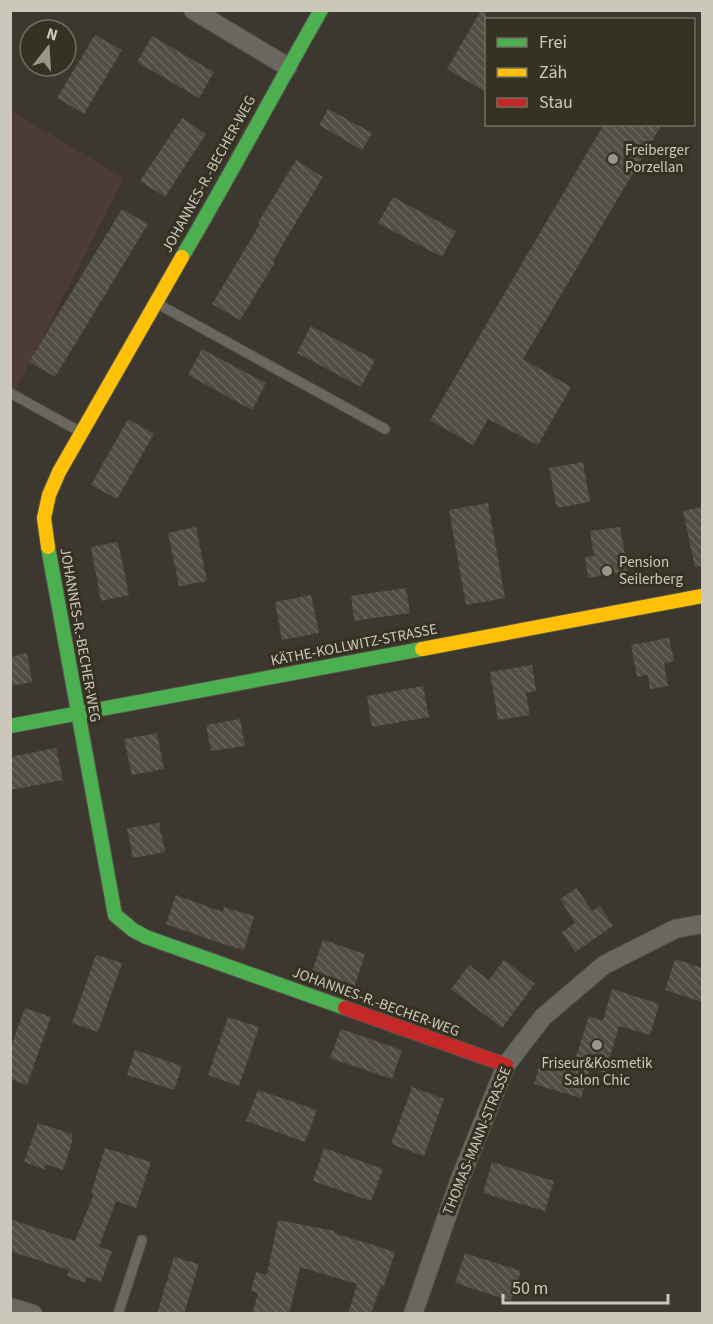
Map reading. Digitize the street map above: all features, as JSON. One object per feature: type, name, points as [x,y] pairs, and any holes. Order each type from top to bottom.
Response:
[{"type":"street","points":[[193,10],[288,67]]},
{"type":"street","name":"JOHANNES-R.-BECHER-WEG","points":[[321,10],[225,184],[81,432],[49,495],[44,518],[77,713],[115,915],[133,930],[146,937],[506,1065]]},
{"type":"street","name":"KÄTHE-KOLLWITZ-STRASSE","points":[[10,726],[702,596]]},
{"type":"street","name":"THOMAS-MANN-STRASSE","points":[[413,1314],[460,1179],[506,1065],[543,1017],[604,965],[675,929],[702,924]]},
{"type":"street","points":[[10,1307],[33,1314]]},
{"type":"lane","points":[[155,303],[385,429]]},
{"type":"lane","points":[[10,393],[81,432]]},
{"type":"lane","points":[[118,1314],[142,1240]]},
{"type":"shaded area","points":[[11,111],[124,178],[13,395],[11,393]]},
{"type":"building","points":[[481,10],[486,10],[485,91],[447,69]]},
{"type":"building","points":[[95,35],[122,50],[84,114],[57,98],[69,78],[78,78],[78,63]]},
{"type":"building","points":[[152,36],[214,72],[199,98],[137,62]]},
{"type":"building","points":[[328,109],[372,133],[362,150],[319,125]]},
{"type":"building","points":[[182,118],[206,134],[165,197],[140,181]]},
{"type":"building","points":[[603,126],[661,126],[523,359],[571,387],[538,445],[488,419],[473,445],[430,420]]},
{"type":"building","points":[[296,160],[323,177],[240,320],[212,304]]},
{"type":"building","points":[[393,197],[456,231],[442,257],[378,223]]},
{"type":"building","points":[[122,209],[148,224],[55,377],[29,362]]},
{"type":"building","points":[[311,326],[375,360],[361,387],[297,353]]},
{"type":"building","points":[[202,349],[266,383],[252,410],[188,375]]},
{"type":"building","points":[[128,419],[154,434],[117,499],[91,485]]},
{"type":"building","points":[[583,462],[590,502],[557,508],[549,468]]},
{"type":"building","points":[[488,503],[505,598],[466,605],[449,510]]},
{"type":"building","points":[[702,507],[702,566],[695,567],[683,511]]},
{"type":"building","points":[[196,527],[207,581],[179,586],[168,533]]},
{"type":"building","points":[[620,527],[628,571],[588,578],[585,557],[594,556],[590,531]]},
{"type":"building","points":[[118,542],[129,595],[101,601],[91,547]]},
{"type":"building","points":[[406,588],[410,613],[354,621],[351,596]]},
{"type":"building","points":[[311,595],[319,633],[282,640],[275,602]]},
{"type":"building","points":[[669,638],[674,661],[664,663],[668,686],[650,689],[648,675],[637,677],[631,645]]},
{"type":"building","points":[[27,653],[32,682],[10,686],[10,657]]},
{"type":"building","points":[[532,665],[536,691],[526,693],[530,715],[498,720],[490,672]]},
{"type":"building","points":[[423,686],[429,717],[372,727],[367,696]]},
{"type":"building","points":[[240,719],[245,746],[211,751],[206,725]]},
{"type":"building","points":[[157,733],[164,769],[132,775],[124,739]]},
{"type":"building","points":[[56,748],[63,780],[10,790],[10,757]]},
{"type":"building","points":[[159,823],[165,852],[133,858],[127,828]]},
{"type":"building","points":[[577,888],[592,911],[600,906],[613,926],[575,952],[562,932],[575,923],[560,899]]},
{"type":"building","points":[[176,895],[223,912],[224,907],[254,916],[244,950],[166,924]]},
{"type":"building","points":[[323,940],[365,954],[354,988],[311,974]]},
{"type":"building","points":[[96,955],[122,963],[98,1032],[72,1023]]},
{"type":"building","points":[[675,959],[702,968],[702,1002],[665,990]]},
{"type":"building","points":[[504,960],[535,984],[502,1028],[451,989],[469,965],[489,980]]},
{"type":"building","points":[[612,989],[659,1004],[650,1035],[619,1026],[605,1073],[590,1068],[581,1098],[534,1084],[543,1054],[574,1063],[589,1016],[603,1021]]},
{"type":"building","points":[[25,1008],[51,1017],[27,1085],[10,1079],[10,1049]]},
{"type":"building","points":[[228,1017],[259,1027],[239,1086],[208,1075]]},
{"type":"building","points":[[341,1029],[402,1050],[392,1079],[330,1058]]},
{"type":"building","points":[[135,1050],[182,1066],[174,1090],[127,1075]]},
{"type":"building","points":[[412,1087],[444,1099],[424,1156],[391,1144]]},
{"type":"building","points":[[258,1090],[317,1110],[305,1142],[246,1121]]},
{"type":"building","points":[[38,1123],[72,1134],[72,1142],[63,1170],[46,1164],[44,1169],[24,1162]]},
{"type":"building","points":[[105,1148],[151,1162],[136,1208],[116,1201],[99,1247],[112,1251],[101,1282],[87,1277],[85,1283],[67,1276],[69,1270],[10,1251],[10,1219],[75,1241],[94,1194],[91,1193]]},
{"type":"building","points":[[324,1148],[383,1169],[371,1201],[313,1181]]},
{"type":"building","points":[[492,1162],[554,1181],[545,1211],[483,1193]]},
{"type":"building","points":[[278,1220],[335,1231],[334,1233],[395,1252],[384,1286],[381,1285],[371,1314],[348,1314],[357,1284],[300,1267],[289,1314],[252,1314],[258,1293],[251,1291],[256,1272],[267,1275]]},
{"type":"building","points":[[465,1253],[521,1271],[511,1301],[455,1283]]},
{"type":"building","points":[[174,1257],[199,1264],[184,1314],[157,1314]]},
{"type":"traffic: fast","points":[[182,257],[321,10]]},
{"type":"traffic: fast","points":[[48,547],[115,915],[133,930],[146,937],[345,1008]]},
{"type":"traffic: fast","points":[[10,726],[422,649]]},
{"type":"traffic: slow","points":[[48,547],[44,518],[49,495],[59,472],[182,257]]},
{"type":"traffic: slow","points":[[422,649],[702,596]]},
{"type":"traffic: jam","points":[[345,1008],[506,1065]]},
{"type":"place","name":"Freiberger Porzellan","points":[[613,159]]},
{"type":"place","name":"Pension Seilerberg","points":[[607,571]]},
{"type":"place","name":"Friseur&Kosmetik Salon Chic","points":[[597,1045]]}]
